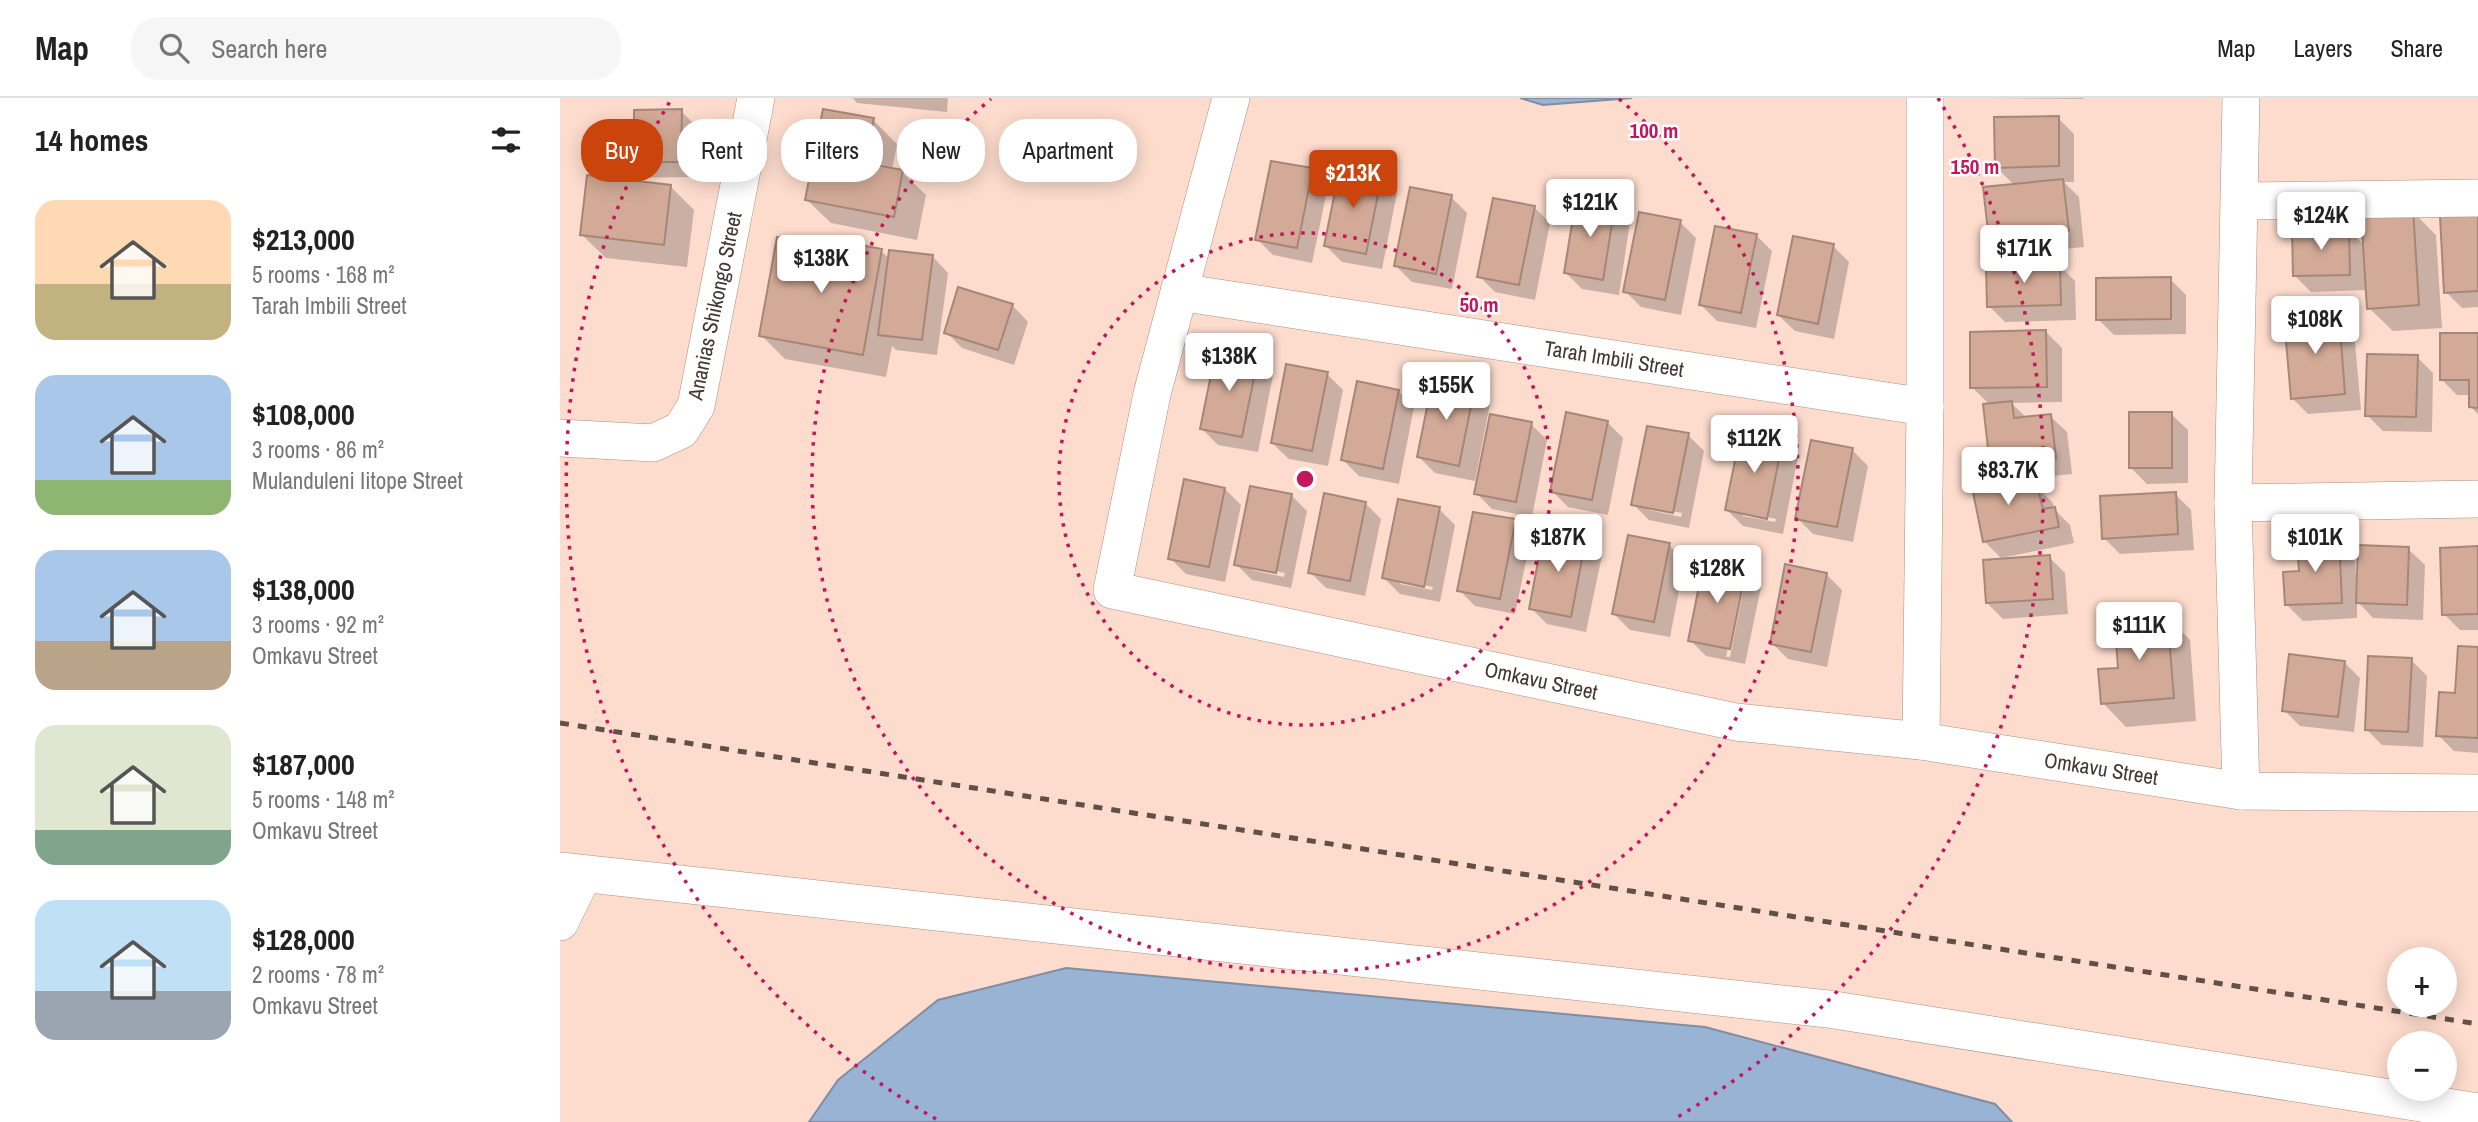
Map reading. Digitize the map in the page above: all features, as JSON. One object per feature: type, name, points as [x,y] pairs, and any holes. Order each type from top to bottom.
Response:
[{"type":"street","name":"Ananias Shikongo Street","points":[[560,438],[653,443],[681,430],[696,406],[757,98]]},
{"type":"street","name":"Omkavu Street","points":[[1231,98],[1152,394],[1112,590],[1736,722],[1921,741],[2241,791],[2478,793]]},
{"type":"street","points":[[1921,741],[1925,98]]},
{"type":"street","points":[[2241,98],[2233,503],[2241,791]]},
{"type":"street","points":[[2240,201],[2478,198]]},
{"type":"street","name":"Tarah Imbili Street","points":[[1179,292],[1925,407]]},
{"type":"street","points":[[2233,503],[2478,499]]},
{"type":"street","points":[[560,922],[572,873],[1828,1009],[2478,1112]]},
{"type":"water","points":[[1520,98],[1632,98],[1543,105]]},
{"type":"water","points":[[1066,968],[1705,1027],[1995,1104],[2012,1122],[809,1122],[838,1080],[938,1000]]},
{"type":"building","points":[[682,109],[682,119],[677,119],[677,162],[663,162],[663,119],[634,119],[634,110]]},
{"type":"building","points":[[823,109],[874,118],[874,119],[821,119]]},
{"type":"building","points":[[2059,116],[2059,166],[1995,168],[1994,117]]},
{"type":"building","points":[[1271,161],[1313,168],[1297,248],[1255,240]]},
{"type":"building","points":[[883,166],[897,169],[897,182],[901,182],[894,217],[805,200],[809,182],[883,182]]},
{"type":"building","points":[[1340,167],[1382,175],[1366,254],[1324,246]]},
{"type":"building","points":[[2063,179],[2069,231],[1989,240],[1983,187]]},
{"type":"building","points":[[586,182],[646,182],[671,185],[664,245],[580,235]]},
{"type":"building","points":[[1410,187],[1452,195],[1436,274],[1394,266]]},
{"type":"building","points":[[1493,198],[1535,206],[1519,285],[1477,277]]},
{"type":"building","points":[[1576,199],[1615,205],[1603,280],[1564,273]]},
{"type":"building","points":[[2413,209],[2419,305],[2367,309],[2361,213]]},
{"type":"building","points":[[1639,212],[1681,220],[1665,300],[1623,292]]},
{"type":"building","points":[[2478,214],[2478,291],[2444,293],[2440,216]]},
{"type":"building","points":[[1715,226],[1757,234],[1741,313],[1699,305]]},
{"type":"building","points":[[2349,227],[2350,275],[2293,276],[2292,229]]},
{"type":"building","points":[[1793,236],[1834,244],[1818,324],[1777,315]]},
{"type":"building","points":[[777,237],[842,249],[844,242],[882,249],[863,355],[759,336]]},
{"type":"building","points":[[889,250],[933,255],[922,340],[878,335]]},
{"type":"building","points":[[2060,263],[2061,305],[1987,307],[1986,265]]},
{"type":"building","points":[[2171,277],[2171,319],[2096,320],[2096,278]]},
{"type":"building","points":[[958,287],[1013,304],[998,350],[944,333]]},
{"type":"building","points":[[2339,314],[2345,394],[2291,399],[2284,318]]},
{"type":"building","points":[[2046,330],[2047,387],[1970,388],[1970,332]]},
{"type":"building","points":[[2440,333],[2478,333],[2478,408],[2469,407],[2469,380],[2440,380]]},
{"type":"building","points":[[1216,350],[1258,358],[1242,437],[1200,429]]},
{"type":"building","points":[[2367,354],[2418,355],[2416,417],[2365,416]]},
{"type":"building","points":[[1286,364],[1328,372],[1312,451],[1271,443]]},
{"type":"building","points":[[1433,378],[1475,386],[1459,466],[1417,457]]},
{"type":"building","points":[[1357,381],[1399,390],[1383,469],[1341,460]]},
{"type":"building","points":[[2012,401],[2014,418],[2051,414],[2056,458],[1990,466],[1983,404]]},
{"type":"building","points":[[1566,412],[1608,421],[1592,500],[1550,492]]},
{"type":"building","points":[[2129,412],[2172,412],[2172,468],[2129,468]]},
{"type":"building","points":[[1490,414],[1532,422],[1516,502],[1474,494]]},
{"type":"building","points":[[1647,426],[1689,433],[1673,513],[1631,505]]},
{"type":"building","points":[[1741,431],[1783,439],[1767,519],[1725,510]]},
{"type":"building","points":[[1811,440],[1853,448],[1837,527],[1795,519]]},
{"type":"building","points":[[2000,466],[2006,492],[2037,485],[2043,509],[2055,507],[2059,527],[1983,542],[1969,472]]},
{"type":"building","points":[[1184,479],[1225,488],[1209,567],[1168,559]]},
{"type":"building","points":[[1250,486],[1292,494],[1276,573],[1234,565]]},
{"type":"building","points":[[2176,492],[2178,534],[2102,539],[2100,496]]},
{"type":"building","points":[[1324,493],[1366,502],[1350,581],[1308,573]]},
{"type":"building","points":[[1398,499],[1440,507],[1424,587],[1382,578]]},
{"type":"building","points":[[1473,512],[1516,519],[1500,599],[1457,591]]},
{"type":"building","points":[[1544,530],[1586,538],[1571,617],[1529,609]]},
{"type":"building","points":[[1628,535],[1670,543],[1654,622],[1612,614]]},
{"type":"building","points":[[2339,537],[2342,603],[2285,605],[2283,572],[2299,571],[2297,539]]},
{"type":"building","points":[[2358,545],[2409,547],[2407,605],[2356,603]]},
{"type":"building","points":[[2478,546],[2478,614],[2442,615],[2440,548]]},
{"type":"building","points":[[2050,555],[2053,599],[1986,603],[1983,560]]},
{"type":"building","points":[[1704,561],[1746,569],[1730,649],[1688,641]]},
{"type":"building","points":[[1785,564],[1827,573],[1811,652],[1770,644]]},
{"type":"building","points":[[2167,614],[2174,698],[2101,704],[2098,669],[2118,668],[2114,618]]},
{"type":"building","points":[[2458,646],[2478,647],[2478,738],[2436,736],[2439,692],[2455,693]]},
{"type":"building","points":[[2289,654],[2345,661],[2338,717],[2282,711]]},
{"type":"building","points":[[2368,656],[2412,658],[2408,732],[2365,730]]},
{"type":"railway","points":[[560,723],[2478,1024]]}]
